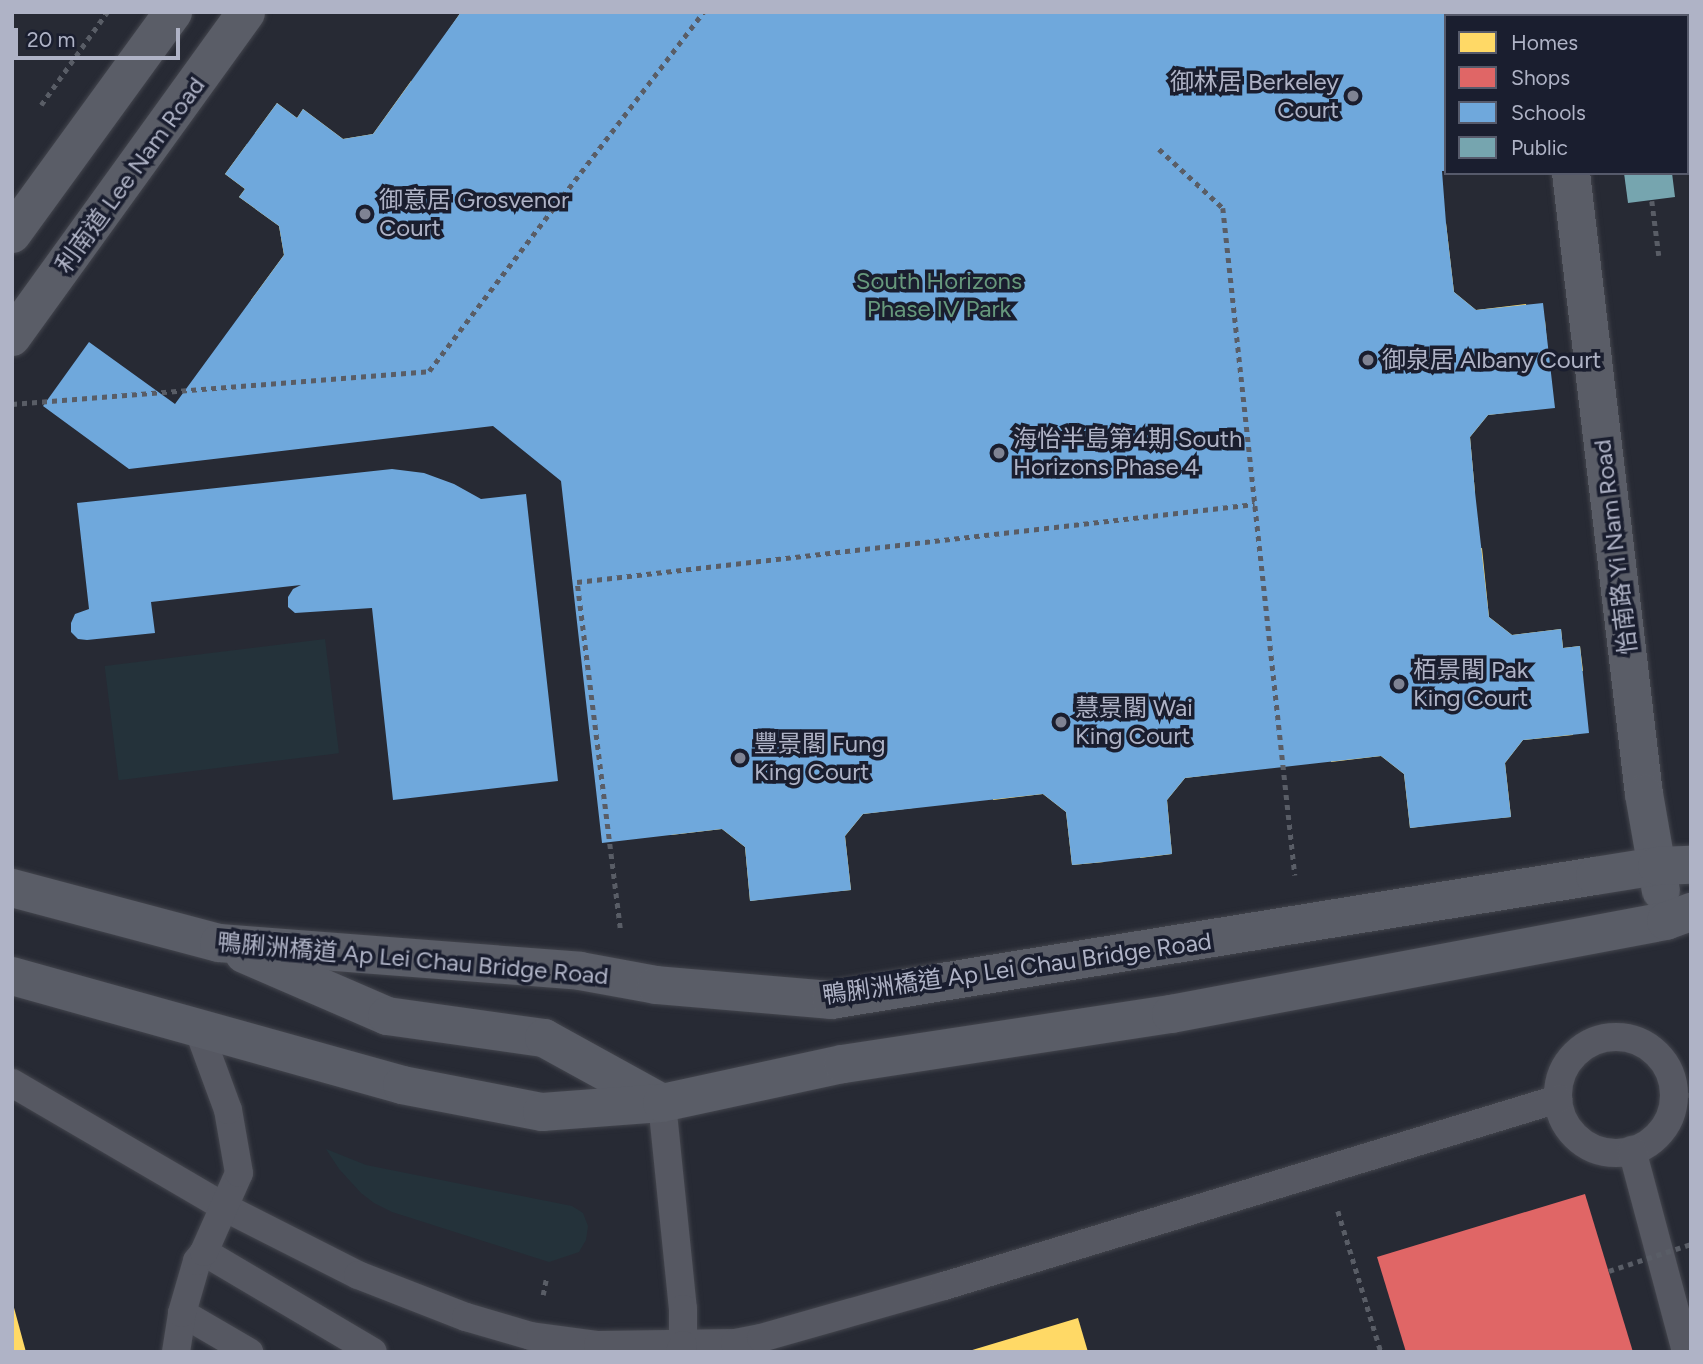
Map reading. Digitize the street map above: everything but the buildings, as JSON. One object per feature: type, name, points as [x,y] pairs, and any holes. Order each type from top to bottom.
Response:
[{"type":"main road","points":[[16,220],[173,12]]},
{"type":"main road","name":"利南道 Lee Nam Road","points":[[12,337],[246,12]]},
{"type":"main road","name":"怡南路 Yi Nam Road","points":[[1571,175],[1644,793],[1674,866],[1678,916]]},
{"type":"main road","name":"鴨脷洲橋道 Ap Lei Chau Bridge Road","points":[[12,888],[219,943],[580,971],[656,985],[831,1000],[1674,866]]},
{"type":"main road","points":[[12,976],[199,1031],[402,1085],[542,1112],[662,1103],[843,1064],[1171,1014],[1678,916]]},
{"type":"main road","points":[[219,943],[387,1016],[544,1038],[662,1103]]},
{"type":"lane","points":[[176,1352],[182,1313],[197,1261],[204,1252],[239,1173],[228,1110],[199,1031]]},
{"type":"lane","points":[[1614,1037],[1633,1039],[1663,1059],[1683,1095],[1662,1129],[1649,1142],[1632,1150],[1615,1153],[1598,1150],[1570,1131],[1558,1099],[1559,1080],[1567,1063],[1580,1050],[1596,1041],[1614,1037]]},
{"type":"lane","points":[[12,1083],[224,1207],[358,1275],[466,1317],[531,1336],[598,1345],[681,1348],[735,1343],[820,1322],[1558,1099]]},
{"type":"lane","points":[[662,1103],[683,1309],[681,1348]]},
{"type":"lane","points":[[1632,1150],[1686,1352]]},
{"type":"lane","points":[[204,1252],[373,1352]]},
{"type":"lane","points":[[182,1313],[249,1352]]},
{"type":"path","points":[[36,112],[107,12]]},
{"type":"path","points":[[12,404],[429,371],[703,12]]},
{"type":"path","points":[[1159,149],[1223,208],[1295,876]]},
{"type":"path","points":[[1652,201],[1659,256]]},
{"type":"path","points":[[621,937],[577,582],[1255,504]]},
{"type":"path","points":[[1325,1170],[1381,1352]]},
{"type":"path","points":[[1609,1271],[1691,1244]]},
{"type":"path","points":[[543,1295],[546,1279]]},
{"type":"shaded area","points":[[325,639],[339,753],[119,780],[105,666]]},
{"type":"shaded area","points":[[326,1149],[366,1165],[572,1206],[583,1213],[588,1226],[586,1240],[579,1252],[549,1262],[392,1212],[361,1193],[339,1169]]},
{"type":"place","name":"御林居 Berkeley Court","points":[[1353,96]]},
{"type":"place","name":"御意居 Grosvenor Court","points":[[365,214]]},
{"type":"place","name":"御泉居 Albany Court","points":[[1368,360]]},
{"type":"place","name":"海怡半島第4期 South Horizons Phase 4","points":[[999,453]]},
{"type":"place","name":"栢景閣 Pak King Court","points":[[1399,684]]},
{"type":"place","name":"慧景閣 Wai King Court","points":[[1061,722]]},
{"type":"place","name":"豐景閣 Fung King Court","points":[[740,758]]},
{"type":"park label","name":"South Horizons Phase IV Park","points":[[939,295]]}]
